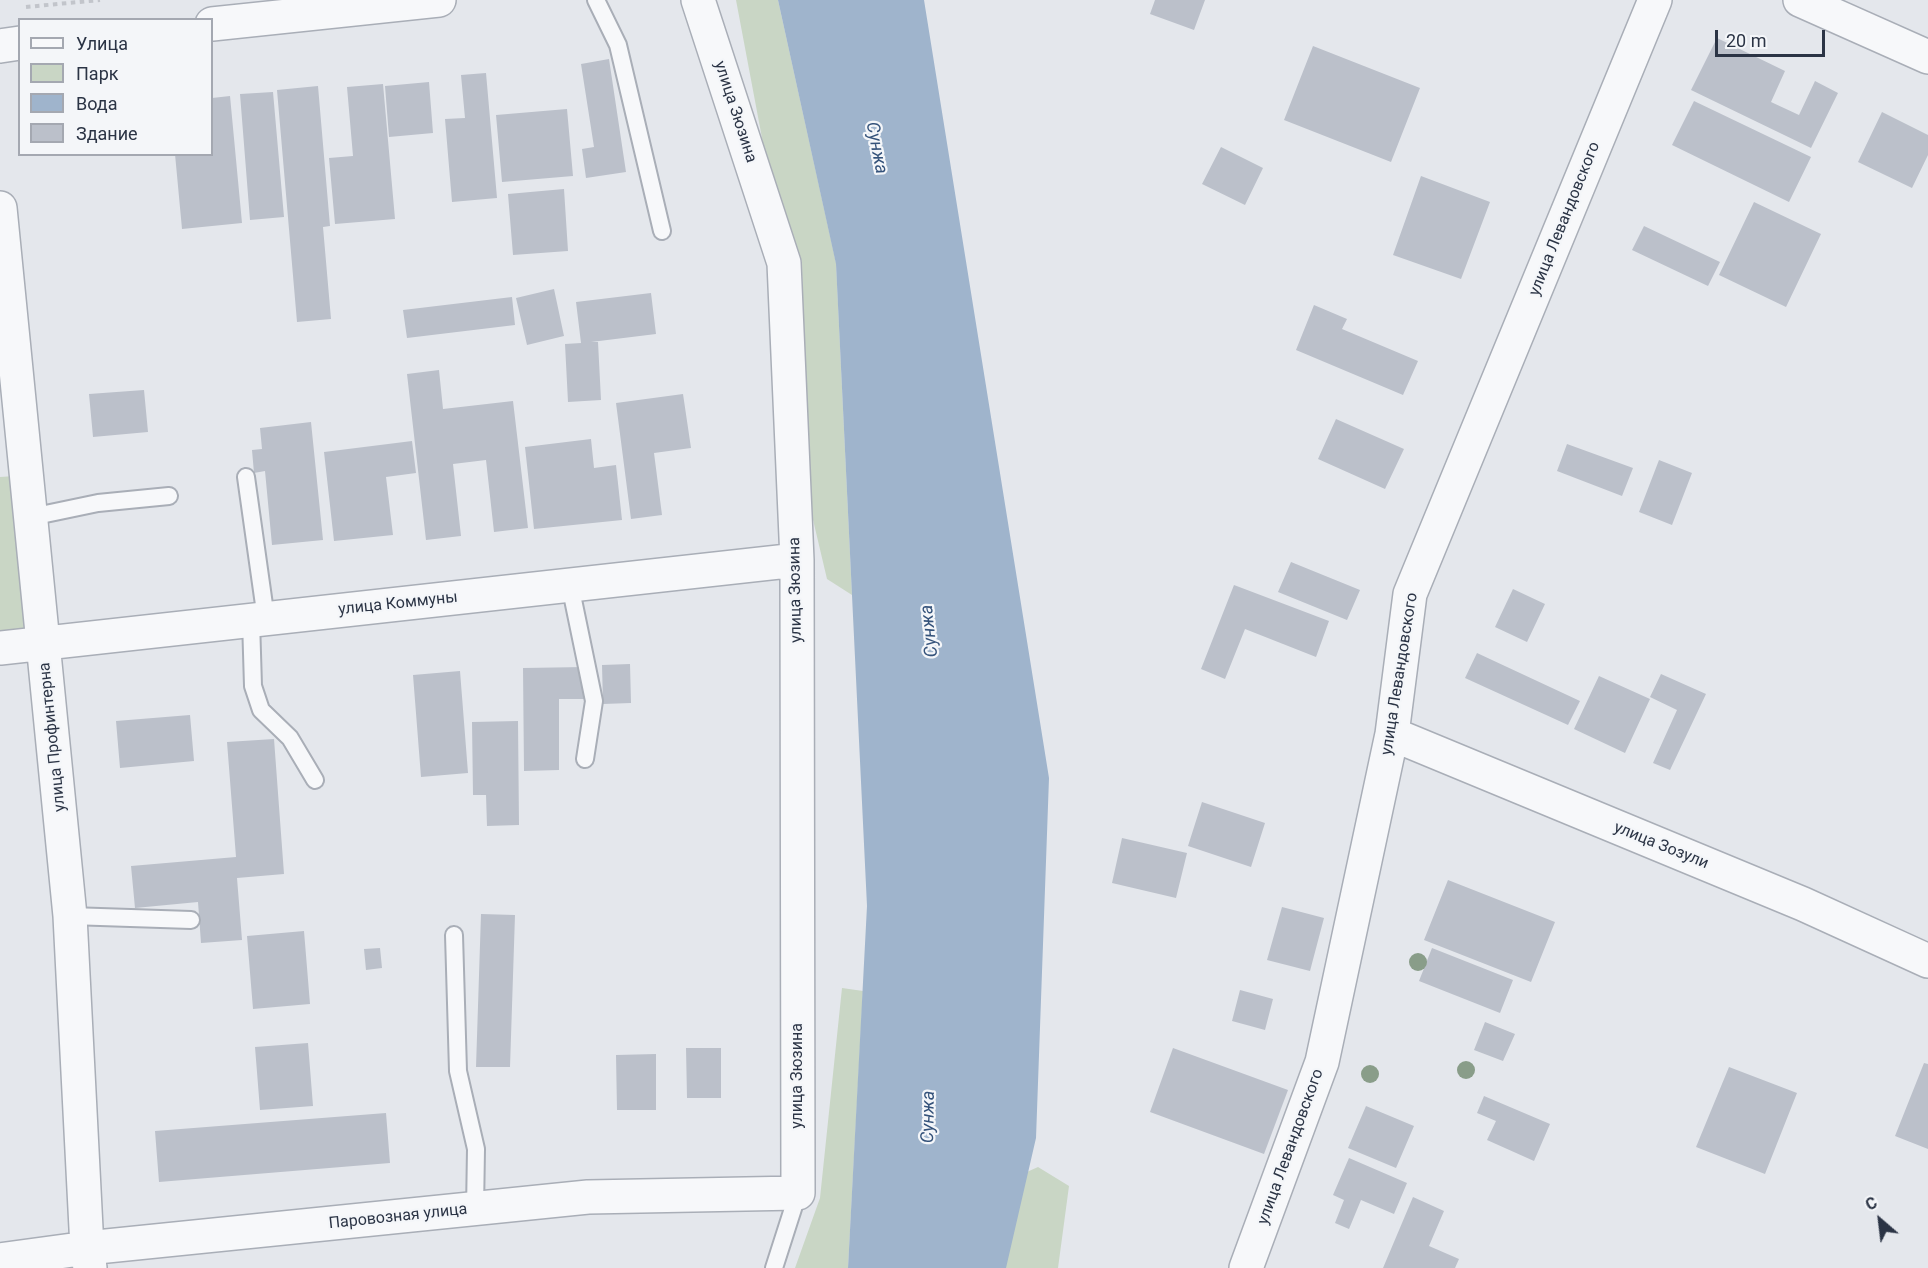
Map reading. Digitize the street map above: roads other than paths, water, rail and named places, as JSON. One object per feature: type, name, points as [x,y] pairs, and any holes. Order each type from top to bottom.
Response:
[{"type":"street","points":[[213,24],[439,0]]},
{"type":"street","name":"улица Зюзина","points":[[698,0],[784,263],[797,560],[798,1193]]},
{"type":"street","name":"улица Левандовского","points":[[1246,1268],[1322,1062],[1392,734],[1410,594],[1655,0]]},
{"type":"street","points":[[1800,0],[1928,57]]},
{"type":"street","points":[[0,45],[18,44]]},
{"type":"street","name":"улица Профинтерна","points":[[0,208],[70,916],[88,1258]]},
{"type":"street","name":"улица Коммуны","points":[[0,648],[797,560]]},
{"type":"street","name":"улица Зозули","points":[[1392,734],[1803,904],[1928,961]]},
{"type":"street","name":"Паровозная улица","points":[[0,1260],[88,1258],[588,1197],[798,1193]]},
{"type":"lane","points":[[596,0],[618,45],[662,231]]},
{"type":"lane","points":[[246,477],[258,620],[253,686],[261,710],[290,738],[315,780]]},
{"type":"lane","points":[[31,517],[98,503],[169,496]]},
{"type":"lane","points":[[570,585],[594,701],[585,759]]},
{"type":"lane","points":[[70,916],[191,920]]},
{"type":"lane","points":[[454,935],[458,1071],[476,1149],[475,1210]]},
{"type":"lane","points":[[774,1268],[798,1193]]},
{"type":"water","name":"Сунжа","points":[[778,0],[924,0],[1049,778],[1036,1138],[1006,1268],[848,1268],[867,906],[836,264]]}]
